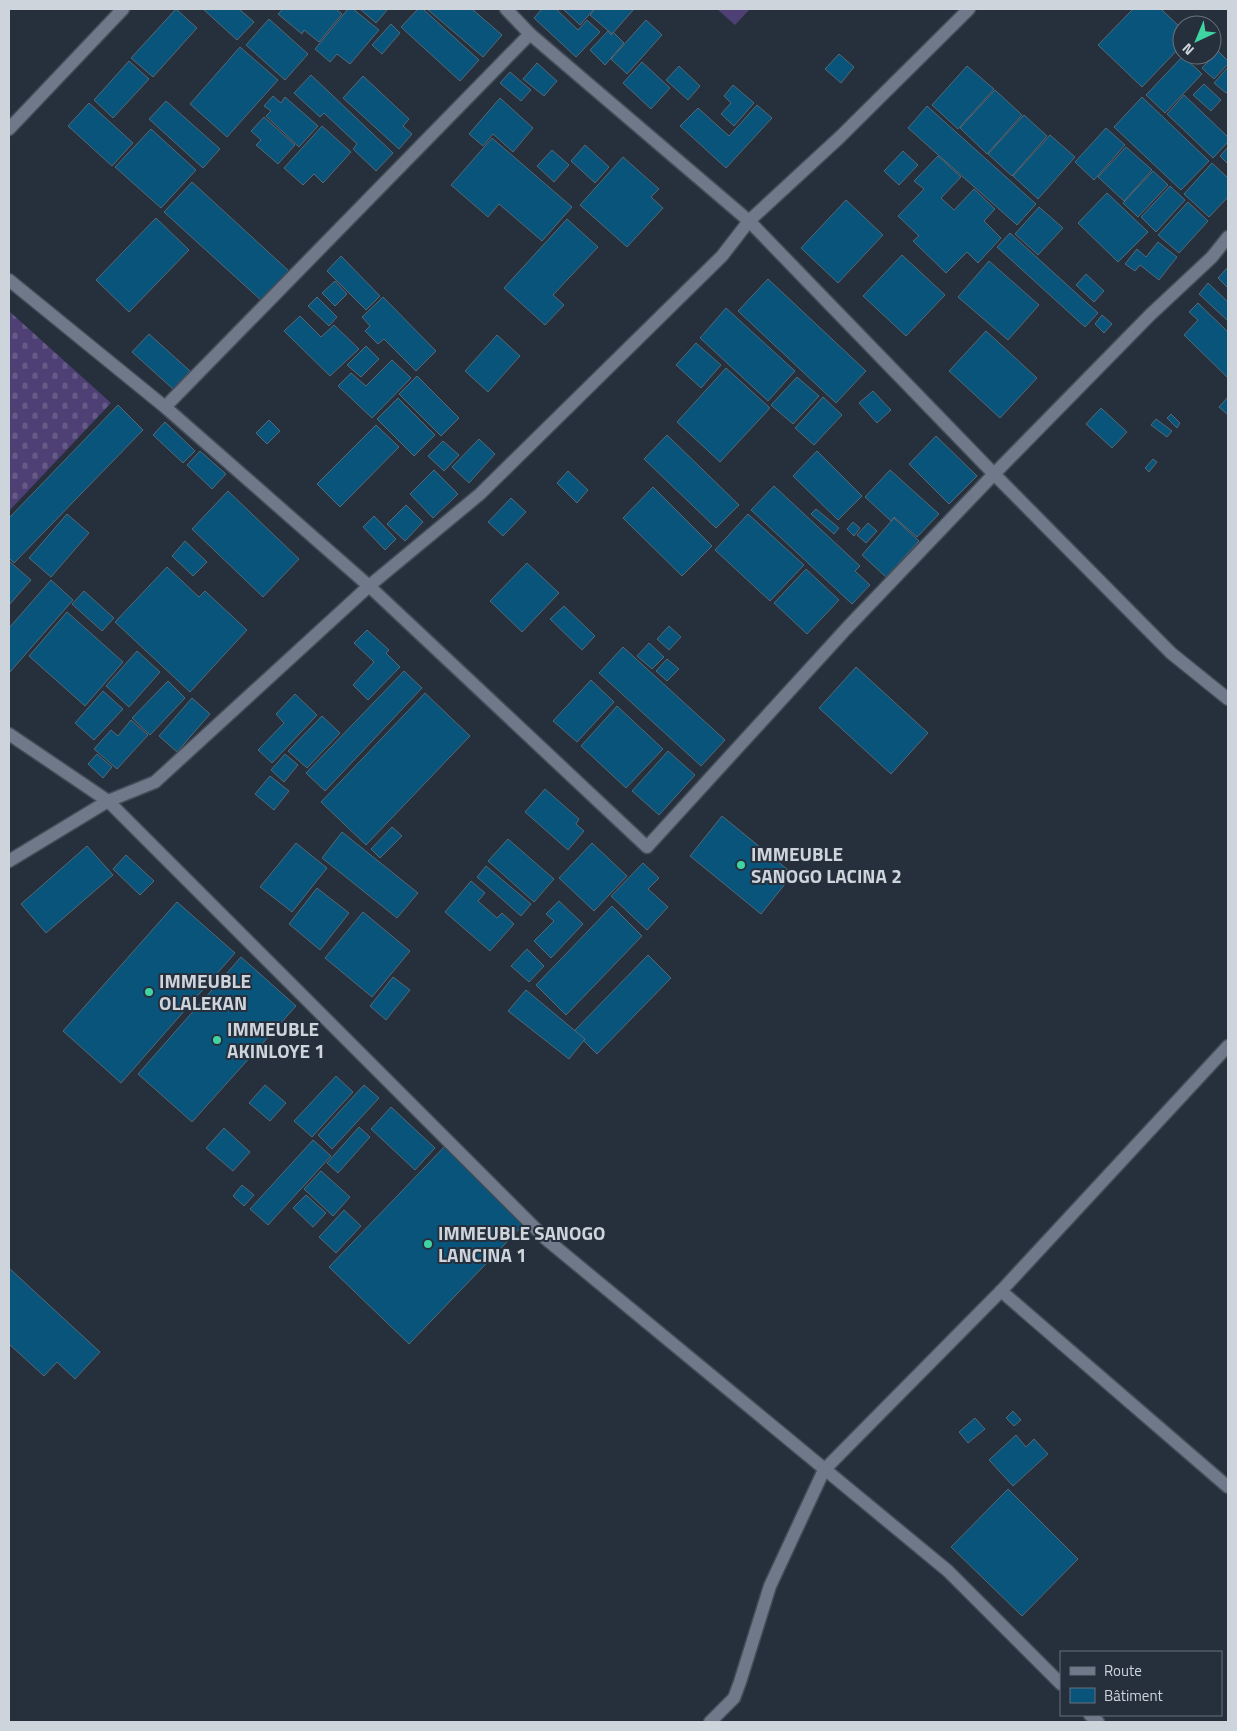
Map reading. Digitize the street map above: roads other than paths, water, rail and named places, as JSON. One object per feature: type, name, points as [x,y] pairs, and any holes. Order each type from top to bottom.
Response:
[{"type":"street","points":[[9,129],[123,9]]},
{"type":"street","points":[[506,9],[530,34],[749,221],[994,474],[1171,653],[1228,699]]},
{"type":"street","points":[[9,861],[108,801],[155,782],[369,586],[480,494],[722,256],[749,221],[840,137],[969,9]]},
{"type":"street","points":[[165,407],[530,34]]},
{"type":"street","points":[[9,280],[165,407],[369,586],[647,847],[846,629],[1150,315],[1212,257],[1228,237]]},
{"type":"street","points":[[9,734],[108,801],[546,1239],[824,1470],[903,1532],[948,1571],[1060,1683]]},
{"type":"street","points":[[710,1722],[734,1698],[770,1586],[824,1470],[1001,1291],[1228,1046]]},
{"type":"street","points":[[1001,1291],[1228,1487]]},
{"type":"place","name":"IMMEUBLE SANOGO LACINA 2","points":[[741,865]]},
{"type":"place","name":"IMMEUBLE OLALEKAN","points":[[149,992]]},
{"type":"place","name":"IMMEUBLE AKINLOYE 1","points":[[217,1040]]},
{"type":"place","name":"IMMEUBLE SANOGO LANCINA 1","points":[[428,1244]]}]
